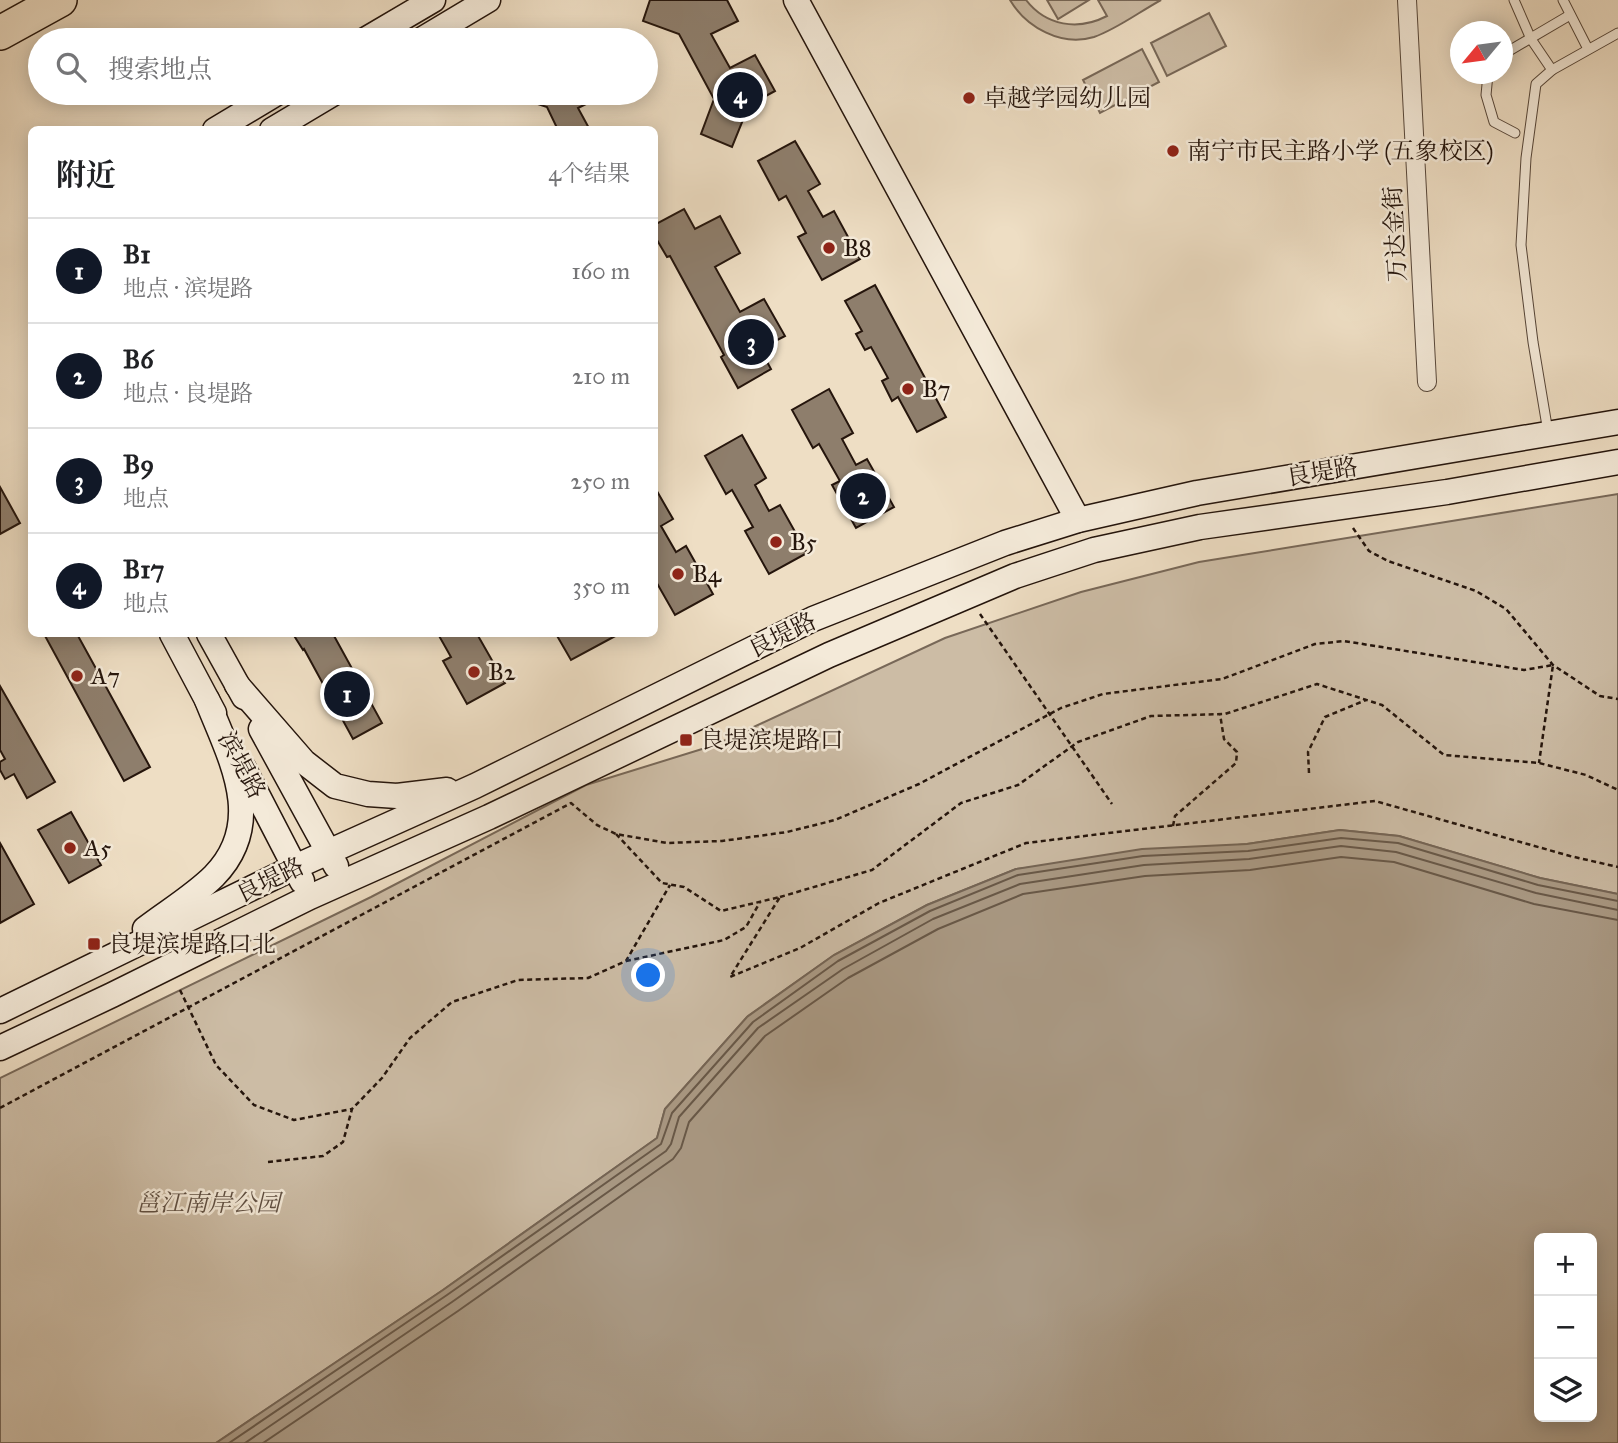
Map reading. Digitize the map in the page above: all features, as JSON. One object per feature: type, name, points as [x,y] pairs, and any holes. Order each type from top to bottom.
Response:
[{"type":"highway","points":[[0,33],[60,0]]},
{"type":"main road","points":[[385,28],[433,0]]},
{"type":"main road","points":[[441,28],[488,0]]},
{"type":"main road","points":[[796,0],[1078,520]]},
{"type":"main road","points":[[222,126],[257,105]]},
{"type":"main road","points":[[279,126],[314,105]]},
{"type":"main road","name":"良堤路","points":[[0,1011],[295,866],[475,786],[813,619],[1005,543],[1078,520],[1197,493],[1618,422]]},
{"type":"main road","name":"良堤路","points":[[0,1048],[310,897],[489,817],[829,655],[1015,576],[1094,550],[1200,527],[1447,492],[1618,462]]},
{"type":"main road","name":"滨堤路","points":[[174,637],[310,897]]},
{"type":"main road","name":"滨堤路","points":[[211,637],[344,882]]},
{"type":"main road","points":[[237,685],[304,762],[335,786],[368,794],[397,796],[475,786],[489,817]]},
{"type":"main road","points":[[208,700],[231,733],[246,734],[253,720],[237,685]]},
{"type":"main road","points":[[112,995],[98,964],[213,877],[235,845],[242,807],[237,778],[208,700]]},
{"type":"street","name":"万达金街","points":[[1407,0],[1427,382]]},
{"type":"lane","points":[[1514,0],[1531,39],[1552,70]]},
{"type":"lane","points":[[1563,0],[1588,49]]},
{"type":"lane","points":[[1513,49],[1570,15]]},
{"type":"lane","points":[[1549,434],[1533,342],[1521,245],[1536,84],[1552,70],[1618,33]]},
{"type":"lane","points":[[1487,84],[1486,95],[1494,122],[1515,132]]},
{"type":"path","points":[[1344,506],[1356,534],[1369,551],[1388,561],[1476,591],[1506,609],[1553,666],[1600,696],[1618,699]]},
{"type":"path","points":[[976,607],[1112,804]]},
{"type":"path","points":[[0,1108],[571,803],[597,825],[616,834],[667,843],[722,841],[788,832],[835,820],[919,784],[1050,713],[1102,694],[1222,679],[1315,644],[1344,641],[1524,670],[1553,666]]},
{"type":"path","points":[[1539,763],[1553,666]]},
{"type":"path","points":[[616,834],[662,883],[684,887],[721,911],[872,870],[961,803],[1018,785],[1073,746],[1152,716],[1220,714],[1278,699],[1317,684],[1382,705],[1444,755],[1539,763],[1586,775],[1618,790]]},
{"type":"path","points":[[1310,774],[1308,752],[1325,717],[1366,700]]},
{"type":"path","points":[[1173,826],[1175,816],[1236,763],[1237,751],[1224,739],[1220,714]]},
{"type":"path","points":[[780,897],[730,977],[800,948],[879,903],[1026,843],[1375,802],[1618,867]]},
{"type":"path","points":[[626,961],[670,885]]},
{"type":"path","points":[[268,1163],[323,1156],[343,1142],[352,1109],[382,1078],[410,1038],[452,1002],[518,980],[588,978],[626,961],[724,940],[746,927],[760,901]]},
{"type":"path","points":[[180,990],[216,1065],[254,1105],[294,1120],[352,1109]]},
{"type":"green space","points":[[1010,0],[1026,0],[1043,16],[1074,24],[1096,21],[1107,16],[1098,0],[1161,0],[1111,30],[1094,37],[1069,39],[1057,37],[1035,26],[1025,19]]},
{"type":"green space","points":[[1047,0],[1089,0],[1058,19]]},
{"type":"green space","points":[[1209,13],[1226,46],[1167,76],[1151,43]]},
{"type":"green space","points":[[1142,49],[1159,82],[1100,113],[1083,80]]},
{"type":"green space","name":"邕江南岸公园","points":[[1618,494],[1618,894],[1540,878],[1399,836],[1340,830],[1247,844],[1016,869],[927,905],[834,955],[748,1016],[665,1109],[657,1138],[443,1290],[216,1443],[0,1443],[0,1078],[371,897],[586,785],[715,745],[945,638],[1081,592],[1199,562]]},
{"type":"water","points":[[1340,830],[1399,836],[1540,878],[1618,894],[1618,1443],[216,1443],[443,1290],[657,1138],[665,1109],[747,1017],[834,955],[927,905],[1016,869],[1142,849],[1247,844]]},
{"type":"building","points":[[650,0],[727,0],[738,21],[711,34],[730,68],[755,55],[775,91],[749,105],[732,147],[701,134],[714,99],[679,34],[643,21]]},
{"type":"building","points":[[541,105],[584,105],[578,108],[588,126],[556,126],[547,107]]},
{"type":"building","points":[[795,141],[820,184],[808,191],[823,217],[834,211],[860,259],[822,280],[798,237],[806,233],[786,196],[779,200],[758,161]]},
{"type":"building","points":[[684,209],[695,229],[720,216],[740,253],[715,267],[740,312],[764,299],[785,336],[760,349],[771,369],[738,388],[721,357],[724,355],[670,256],[667,257],[658,242],[658,223]]},
{"type":"building","points":[[875,285],[946,417],[917,432],[898,397],[892,401],[882,381],[888,378],[871,347],[865,350],[856,334],[862,331],[845,301]]},
{"type":"building","points":[[829,389],[853,433],[842,439],[856,465],[867,459],[894,507],[856,528],[832,485],[840,481],[819,444],[813,448],[792,410]]},
{"type":"building","points":[[742,435],[766,478],[755,485],[769,511],[780,505],[807,553],[769,574],[745,531],[753,527],[732,490],[726,494],[705,456]]},
{"type":"building","points":[[0,487],[20,523],[0,534]]},
{"type":"building","name":"B4","points":[[658,493],[673,519],[661,526],[676,552],[686,546],[713,594],[675,615],[658,585]]},
{"type":"building","points":[[46,637],[79,637],[150,767],[124,781]]},
{"type":"building","points":[[295,637],[335,637],[382,723],[353,739]]},
{"type":"building","name":"B2","points":[[440,637],[479,637],[505,683],[467,704],[443,661],[451,657]]},
{"type":"building","points":[[558,637],[613,637],[571,660]]},
{"type":"building","points":[[0,686],[55,782],[27,798],[14,774],[5,779],[0,770],[0,762],[5,759],[0,750]]},
{"type":"building","name":"A5","points":[[71,812],[101,865],[69,883],[38,830]]},
{"type":"building","points":[[0,843],[34,904],[0,923]]},
{"type":"place","name":"B17","points":[[740,95]]},
{"type":"place","name":"卓越学园幼儿园","points":[[969,98]]},
{"type":"place","name":"南宁市民主路小学 (五象校区)","points":[[1173,151]]},
{"type":"place","name":"B8","points":[[829,248]]},
{"type":"place","name":"B9","points":[[751,342]]},
{"type":"place","name":"B7","points":[[908,389]]},
{"type":"place","name":"B6","points":[[863,496]]},
{"type":"place","name":"B5","points":[[776,542]]},
{"type":"place","name":"B4","points":[[678,574]]},
{"type":"place","name":"B2","points":[[474,672]]},
{"type":"place","name":"A7","points":[[77,676]]},
{"type":"place","name":"B1","points":[[347,694]]},
{"type":"place","name":"良堤滨堤路口","points":[[686,740]]},
{"type":"place","name":"A5","points":[[70,848]]},
{"type":"place","name":"良堤滨堤路口北","points":[[94,944]]}]
